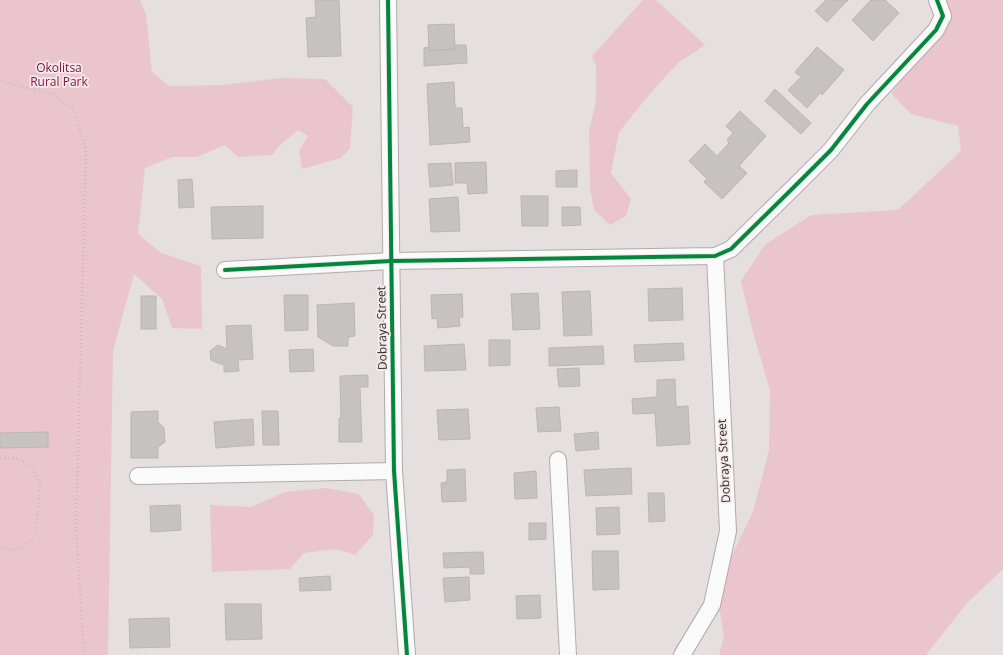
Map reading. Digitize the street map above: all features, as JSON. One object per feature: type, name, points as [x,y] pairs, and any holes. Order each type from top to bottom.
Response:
[{"type":"street","name":"Dobraya Street","points":[[388,0],[394,471],[408,655]]},
{"type":"street","points":[[225,270],[391,262],[715,256],[731,249],[831,150],[872,98],[936,30],[943,16],[937,0]]},
{"type":"street","name":"Dobraya Street","points":[[682,655],[712,605],[728,531],[715,256]]},
{"type":"street","points":[[558,460],[568,655]]},
{"type":"street","points":[[138,476],[394,471]]},
{"type":"path","points":[[0,80],[54,94],[74,111],[86,150],[76,528],[84,655]]},
{"type":"path","points":[[0,458],[18,458],[33,469],[40,483],[36,534],[23,548],[9,550],[0,546]]},
{"type":"green space","name":"Okolitsa Rural Park","points":[[0,0],[140,0],[146,14],[152,72],[169,86],[222,85],[283,78],[325,79],[353,107],[350,148],[341,158],[302,169],[299,151],[308,136],[298,130],[280,145],[272,155],[238,157],[225,145],[197,157],[172,157],[145,168],[138,234],[161,253],[201,266],[202,329],[172,328],[162,299],[134,274],[113,351],[108,655],[0,655]]},
{"type":"green space","points":[[643,0],[656,0],[705,45],[678,63],[653,90],[619,132],[611,173],[631,199],[626,216],[610,225],[594,210],[590,188],[589,132],[596,100],[596,65],[592,56]]},
{"type":"green space","points":[[942,0],[1003,0],[1003,569],[967,603],[926,655],[719,655],[724,637],[716,588],[753,512],[769,450],[770,390],[754,336],[741,281],[765,245],[811,215],[898,210],[961,151],[958,126],[911,114],[891,93],[935,38]]},
{"type":"green space","points":[[326,488],[359,494],[374,515],[373,535],[355,555],[336,549],[304,553],[290,569],[212,572],[210,505],[251,507],[285,492]]},
{"type":"building","points":[[315,0],[339,0],[341,56],[308,57],[306,18],[316,17]]},
{"type":"building","points":[[826,0],[848,0],[827,22],[815,11]]},
{"type":"building","points":[[871,0],[885,0],[899,13],[873,41],[852,20]]},
{"type":"building","points":[[454,24],[455,49],[429,51],[428,25]]},
{"type":"building","points":[[455,45],[466,45],[467,63],[424,66],[424,48],[429,47],[429,51],[455,49]]},
{"type":"building","points":[[817,47],[844,70],[822,95],[820,93],[807,108],[788,90],[801,77],[795,72]]},
{"type":"building","points":[[454,82],[455,108],[462,108],[463,128],[469,127],[470,142],[430,145],[427,84]]},
{"type":"building","points":[[775,89],[811,123],[801,134],[765,101]]},
{"type":"building","points":[[740,111],[766,136],[739,166],[747,173],[722,199],[704,182],[707,179],[689,161],[705,144],[717,156],[729,143],[727,140],[733,133],[726,126]]},
{"type":"building","points":[[486,162],[487,193],[468,194],[467,183],[455,183],[455,163]]},
{"type":"building","points":[[451,163],[453,185],[430,187],[428,164]]},
{"type":"building","points":[[577,170],[577,187],[556,187],[556,171]]},
{"type":"building","points":[[192,179],[194,207],[179,208],[178,180]]},
{"type":"building","points":[[521,196],[548,196],[548,226],[522,226]]},
{"type":"building","points":[[458,197],[460,231],[431,232],[429,199]]},
{"type":"building","points":[[263,206],[263,238],[212,239],[211,207]]},
{"type":"building","points":[[562,207],[580,207],[581,225],[562,226]]},
{"type":"building","points":[[682,288],[683,320],[649,321],[648,289]]},
{"type":"building","points":[[590,291],[592,335],[564,336],[562,292]]},
{"type":"building","points":[[538,293],[540,329],[513,330],[511,294]]},
{"type":"building","points":[[462,294],[463,317],[459,317],[460,326],[438,328],[437,318],[432,319],[431,295]]},
{"type":"building","points":[[284,295],[308,295],[308,330],[285,331]]},
{"type":"building","points":[[141,296],[156,296],[156,329],[141,329]]},
{"type":"building","points":[[354,303],[355,336],[348,337],[348,346],[333,346],[318,337],[317,305]]},
{"type":"building","points":[[251,325],[253,359],[238,360],[239,371],[224,372],[224,364],[211,360],[210,351],[218,345],[227,349],[226,326]]},
{"type":"building","points":[[489,340],[510,340],[510,365],[489,366]]},
{"type":"building","points":[[683,343],[684,360],[635,362],[634,345]]},
{"type":"building","points":[[464,344],[466,370],[425,371],[424,346]]},
{"type":"building","points":[[603,346],[604,364],[549,366],[549,348]]},
{"type":"building","points":[[313,349],[314,371],[290,372],[289,350]]},
{"type":"building","points":[[579,368],[580,386],[559,387],[557,369]]},
{"type":"building","points":[[368,375],[368,387],[360,387],[362,442],[339,442],[339,418],[341,418],[340,376]]},
{"type":"building","points":[[675,379],[676,407],[688,406],[690,444],[657,446],[655,413],[633,414],[632,399],[657,397],[657,380]]},
{"type":"building","points":[[559,407],[561,431],[538,432],[536,408]]},
{"type":"building","points":[[468,409],[470,439],[439,440],[437,410]]},
{"type":"building","points":[[158,411],[158,422],[164,428],[165,442],[158,447],[158,458],[131,458],[131,412]]},
{"type":"building","points":[[262,411],[278,411],[279,445],[263,445]]},
{"type":"building","points":[[253,419],[254,445],[216,448],[214,422]]},
{"type":"building","points":[[48,432],[48,447],[0,448],[0,433]]},
{"type":"building","points":[[598,432],[599,449],[576,451],[574,434]]},
{"type":"building","points":[[631,468],[632,494],[586,496],[584,470]]},
{"type":"building","points":[[465,469],[466,501],[442,502],[441,483],[447,482],[447,470]]},
{"type":"building","points":[[536,471],[537,498],[515,499],[514,473]]},
{"type":"building","points":[[648,493],[664,493],[665,521],[649,522]]},
{"type":"building","points":[[180,505],[181,530],[151,532],[150,506]]},
{"type":"building","points":[[619,507],[620,534],[597,535],[596,508]]},
{"type":"building","points":[[529,523],[546,523],[546,539],[529,540]]},
{"type":"building","points":[[592,551],[618,551],[619,589],[593,590]]},
{"type":"building","points":[[483,552],[484,574],[470,574],[470,567],[444,568],[443,553]]},
{"type":"building","points":[[330,576],[331,590],[300,591],[299,578]]},
{"type":"building","points":[[469,577],[470,600],[445,602],[443,578]]},
{"type":"building","points":[[540,595],[541,618],[517,619],[516,596]]},
{"type":"building","points":[[225,604],[261,604],[262,639],[226,640]]},
{"type":"building","points":[[169,618],[170,647],[130,648],[129,619]]},
{"type":"cycle path","points":[[388,0],[394,471],[407,655]]},
{"type":"cycle path","points":[[225,270],[391,261],[715,256],[731,249],[831,150],[867,104],[936,30],[943,16],[937,0]]}]
